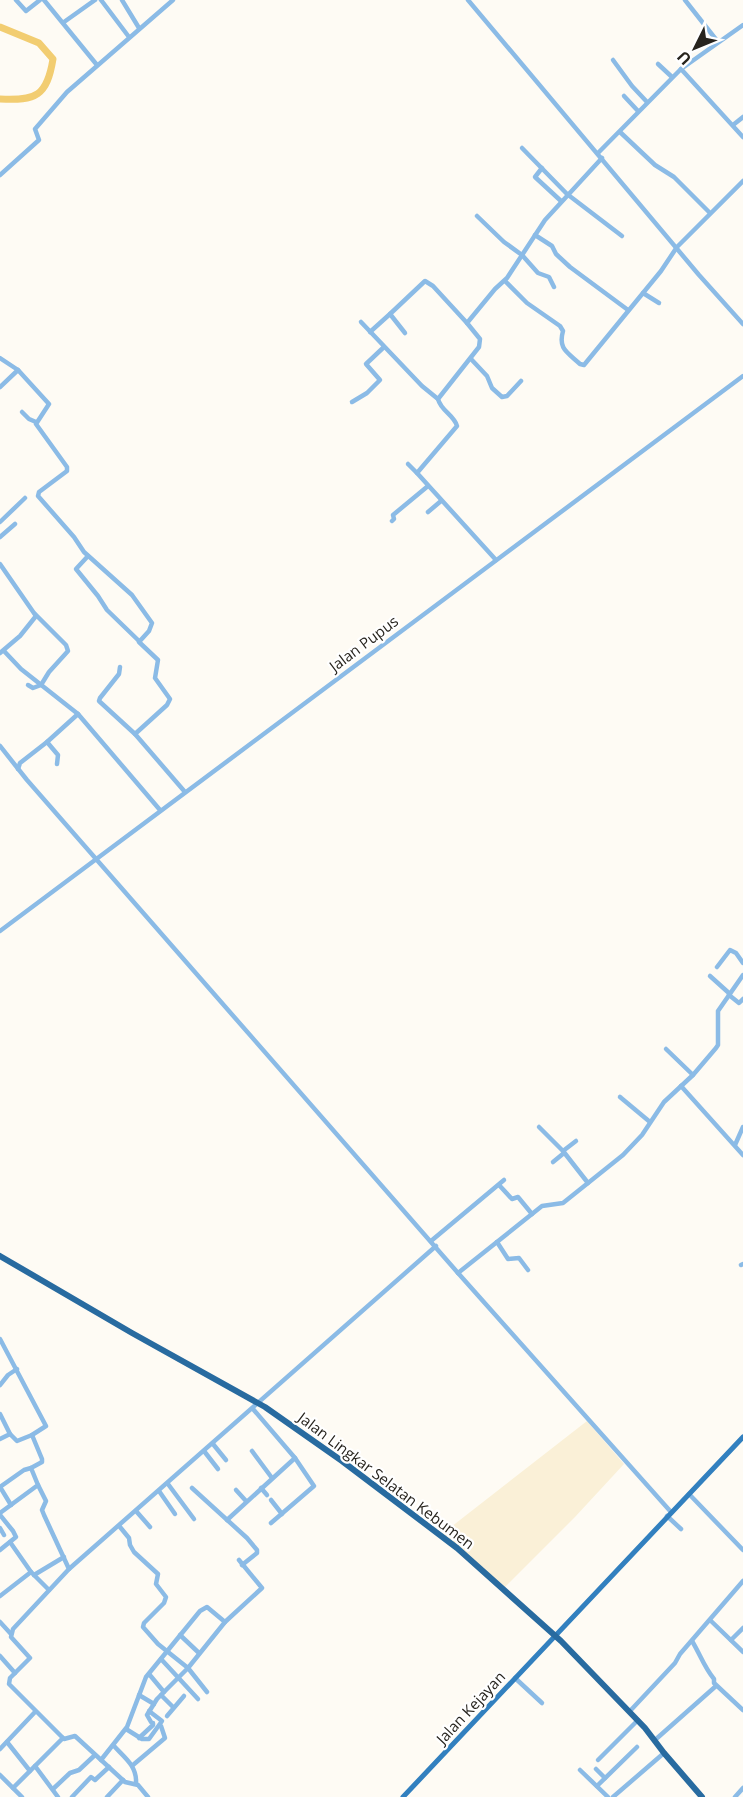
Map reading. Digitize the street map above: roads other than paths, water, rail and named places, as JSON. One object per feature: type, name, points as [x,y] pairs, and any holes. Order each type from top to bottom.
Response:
[{"type":"highway","name":"Jalan Lingkar Selatan Kebumen","points":[[0,1256],[256,1406],[342,1461],[457,1548],[555,1635],[630,1711],[702,1797]]},
{"type":"main road","name":"Jalan Kejayan","points":[[403,1797],[743,1437]]},
{"type":"street","points":[[16,0],[26,11],[42,0],[64,22],[97,65]]},
{"type":"street","points":[[64,22],[94,0]]},
{"type":"street","points":[[101,0],[129,37]]},
{"type":"street","points":[[122,0],[139,28]]},
{"type":"street","points":[[0,176],[39,140],[35,131],[36,127],[67,92],[173,0]]},
{"type":"street","points":[[468,0],[564,116],[743,324]]},
{"type":"street","points":[[685,0],[718,42]]},
{"type":"street","points":[[598,153],[681,69],[743,25]]},
{"type":"street","points":[[613,60],[647,102]]},
{"type":"street","points":[[658,64],[672,77]]},
{"type":"street","points":[[681,69],[743,137]]},
{"type":"street","points":[[624,96],[638,111]]},
{"type":"street","points":[[733,125],[743,117]]},
{"type":"street","points":[[620,132],[655,165],[674,177],[710,213]]},
{"type":"street","points":[[522,148],[567,194],[622,236]]},
{"type":"street","points":[[467,323],[495,289],[505,281],[535,235],[561,201],[602,158]]},
{"type":"street","points":[[542,168],[535,177],[561,201]]},
{"type":"street","points":[[505,281],[528,303],[560,326],[563,331],[561,345],[579,363],[585,364],[677,248],[743,181]]},
{"type":"street","points":[[477,216],[504,242],[522,255],[538,273],[549,277],[554,287]]},
{"type":"street","points":[[535,235],[552,246],[556,254],[570,267],[627,310]]},
{"type":"street","points":[[370,332],[425,281],[433,286],[480,339],[479,347],[438,399]]},
{"type":"street","points":[[643,293],[659,303]]},
{"type":"street","points":[[390,314],[405,333]]},
{"type":"street","points":[[361,322],[422,386],[438,399],[440,406],[456,421],[457,426],[417,473]]},
{"type":"street","points":[[352,402],[367,393],[380,380],[366,364],[384,347]]},
{"type":"street","points":[[0,358],[18,370],[49,404],[36,422]]},
{"type":"street","points":[[471,358],[487,376],[494,390],[502,397],[507,396],[521,381]]},
{"type":"street","points":[[0,387],[18,370]]},
{"type":"street","name":"Jalan Pupus","points":[[0,931],[743,376]]},
{"type":"street","points":[[22,412],[36,422],[67,469],[38,495],[88,556],[132,595],[152,623],[149,631],[139,641]]},
{"type":"street","points":[[408,464],[496,560]]},
{"type":"street","points":[[392,521],[393,515],[428,486]]},
{"type":"street","points":[[0,522],[25,498]]},
{"type":"street","points":[[429,512],[441,501]]},
{"type":"street","points":[[0,528],[2,535],[15,524]]},
{"type":"street","points":[[88,556],[76,569],[107,610],[139,641],[141,646],[158,660],[155,678],[170,697],[167,705],[135,734]]},
{"type":"street","points":[[0,564],[35,614],[66,645],[68,651],[49,672],[41,685],[33,688],[28,685]]},
{"type":"street","points":[[35,614],[36,618],[24,633],[2,652],[78,714],[160,810]]},
{"type":"street","points":[[120,667],[119,674],[99,699],[135,734],[185,792]]},
{"type":"street","points":[[18,769],[20,763],[78,714]]},
{"type":"street","points":[[47,742],[58,755],[57,764]]},
{"type":"street","points":[[0,746],[681,1529]]},
{"type":"street","points":[[717,967],[730,950],[736,953],[743,963]]},
{"type":"street","points":[[458,1273],[544,1205],[561,1204],[632,1146],[664,1102],[693,1075],[718,1045],[718,1012],[743,975]]},
{"type":"street","points":[[710,976],[742,1002]]},
{"type":"street","points":[[666,1049],[693,1075]]},
{"type":"street","points":[[681,1086],[743,1155]]},
{"type":"street","points":[[620,1097],[650,1122]]},
{"type":"street","points":[[539,1127],[588,1183]]},
{"type":"street","points":[[735,1145],[743,1127]]},
{"type":"street","points":[[553,1162],[576,1141]]},
{"type":"street","points":[[431,1241],[504,1180]]},
{"type":"street","points":[[499,1185],[512,1199],[518,1197],[532,1214]]},
{"type":"street","points":[[497,1242],[507,1258],[519,1257],[528,1270]]},
{"type":"street","points":[[11,1634],[13,1629],[69,1569],[120,1527],[436,1246]]},
{"type":"street","points":[[0,1339],[46,1425],[32,1435],[17,1440],[10,1434],[0,1414]]},
{"type":"street","points":[[0,1385],[17,1369]]},
{"type":"street","points":[[256,1406],[314,1487],[271,1523]]},
{"type":"street","points":[[0,1439],[10,1434]]},
{"type":"street","points":[[12,1505],[0,1487],[24,1470],[42,1461],[32,1435]]},
{"type":"street","points":[[213,1444],[226,1460]]},
{"type":"street","points":[[204,1451],[218,1469]]},
{"type":"street","points":[[252,1451],[272,1478]]},
{"type":"street","points":[[227,1520],[295,1458]]},
{"type":"street","points":[[32,1468],[47,1503],[43,1512],[69,1569]]},
{"type":"street","points":[[168,1484],[194,1519]]},
{"type":"street","points":[[0,1550],[15,1536],[0,1514],[38,1485]]},
{"type":"street","points":[[139,1738],[152,1723],[147,1716],[154,1704],[188,1668],[225,1622],[262,1588],[241,1562],[258,1551],[247,1538],[192,1488]]},
{"type":"street","points":[[261,1488],[282,1514]]},
{"type":"street","points":[[236,1490],[246,1501]]},
{"type":"street","points":[[159,1491],[175,1514]]},
{"type":"street","points":[[689,1494],[743,1550]]},
{"type":"street","points":[[136,1511],[150,1527]]},
{"type":"street","points":[[120,1527],[129,1538],[134,1552],[158,1575],[156,1584],[166,1597],[142,1627],[188,1668],[207,1692]]},
{"type":"street","points":[[0,1528],[4,1535]]},
{"type":"street","points":[[10,1542],[49,1590]]},
{"type":"street","points":[[0,1596],[33,1573],[64,1557]]},
{"type":"street","points":[[630,1711],[675,1663],[743,1581]]},
{"type":"street","points":[[101,1760],[126,1729],[149,1674],[206,1606],[225,1622]]},
{"type":"street","points":[[710,1620],[743,1652]]},
{"type":"street","points":[[0,1622],[30,1658],[9,1679],[9,1684],[65,1740],[75,1736],[123,1780],[136,1783]]},
{"type":"street","points":[[731,1640],[743,1628]]},
{"type":"street","points":[[180,1635],[199,1653]]},
{"type":"street","points":[[692,1641],[701,1654],[704,1667],[714,1679],[716,1686],[743,1710]]},
{"type":"street","points":[[0,1656],[15,1673]]},
{"type":"street","points":[[161,1659],[198,1700]]},
{"type":"street","points":[[149,1674],[173,1707]]},
{"type":"street","points":[[515,1678],[542,1703]]},
{"type":"street","points":[[655,1740],[716,1686]]},
{"type":"street","points":[[139,1695],[154,1704]]},
{"type":"street","points":[[167,1716],[184,1696]]},
{"type":"street","points":[[126,1729],[139,1738],[147,1740],[154,1735],[161,1726],[162,1720],[149,1711]]},
{"type":"street","points":[[0,1749],[35,1712]]},
{"type":"street","points":[[598,1760],[638,1720]]},
{"type":"street","points":[[133,1766],[166,1736],[161,1726]]},
{"type":"street","points":[[148,1730],[154,1735]]},
{"type":"street","points":[[13,1788],[63,1738]]},
{"type":"street","points":[[147,1740],[146,1745],[151,1750]]},
{"type":"street","points":[[7,1742],[30,1771]]},
{"type":"street","points":[[114,1746],[133,1766],[136,1783],[148,1797]]},
{"type":"street","points":[[597,1786],[637,1747]]},
{"type":"street","points":[[613,1797],[664,1754]]},
{"type":"street","points":[[53,1789],[95,1755]]},
{"type":"street","points":[[35,1766],[58,1797]]},
{"type":"street","points":[[72,1797],[91,1777],[95,1780],[109,1767]]},
{"type":"street","points":[[596,1769],[605,1778]]},
{"type":"street","points":[[580,1770],[608,1797]]},
{"type":"street","points":[[0,1775],[22,1797]]},
{"type":"street","points":[[107,1797],[123,1780]]},
{"type":"street","points":[[735,1797],[743,1788]]},
{"type":"waterway","points":[[0,27],[39,43],[53,59],[47,81],[38,94],[23,99],[0,99]]}]
